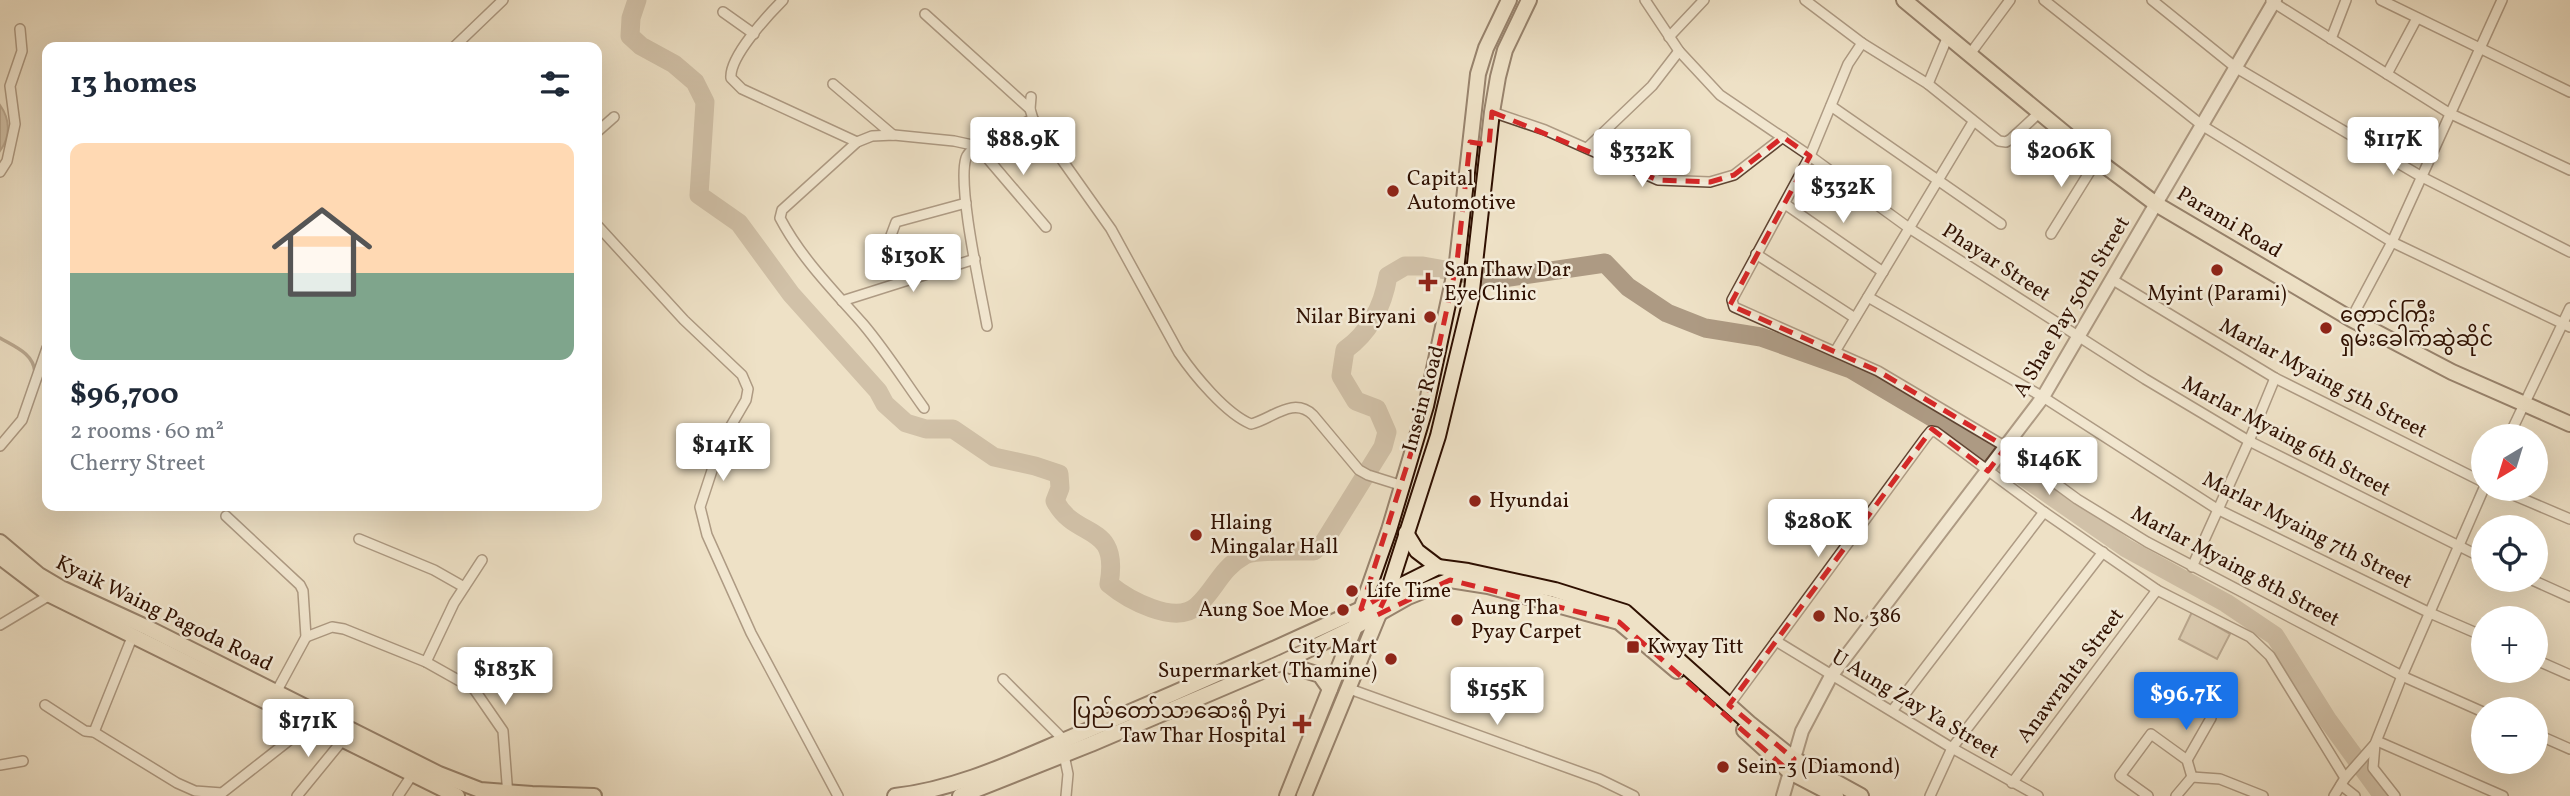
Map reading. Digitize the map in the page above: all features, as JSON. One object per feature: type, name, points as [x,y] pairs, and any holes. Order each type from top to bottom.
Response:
[{"type":"main road","name":"Insein Road","points":[[1287,796],[1355,627],[1426,406],[1457,261],[1478,74],[1486,48],[1509,0]]},
{"type":"main road","name":"Insein Road","points":[[1304,796],[1388,592],[1438,436],[1473,289],[1492,112],[1505,50],[1530,0]]},
{"type":"main road","name":"Parami Road","points":[[1904,0],[2097,160],[2156,204],[2351,319],[2452,372],[2570,424]]},
{"type":"main road","points":[[1470,142],[1489,145]]},
{"type":"main road","points":[[1406,533],[1417,551],[1438,567],[1531,585],[1625,612],[1792,765],[1861,796]]},
{"type":"main road","name":"Kyaik Waing Pagoda Road","points":[[0,542],[39,575],[61,588],[135,629],[346,735],[480,789],[508,794],[594,796]]},
{"type":"main road","name":"Kyaik Waing Pagoda Road","points":[[0,557],[50,595],[135,629]]},
{"type":"main road","points":[[960,796],[1361,609],[1438,567]]},
{"type":"main road","points":[[895,796],[941,789],[1064,748],[1281,663],[1355,627],[1408,597],[1450,580],[1488,586],[1619,622],[1792,765],[1836,796]]},
{"type":"main road","points":[[1281,663],[1321,675],[1330,689]]},
{"type":"main road","name":"Kyaik Waing Pagoda Road","points":[[273,698],[310,724],[346,735],[412,775],[457,796]]},
{"type":"street","points":[[459,42],[503,0]]},
{"type":"street","points":[[783,0],[763,20],[733,63],[731,78],[736,85],[857,142]]},
{"type":"street","name":"Phayar Street","points":[[1644,0],[1679,51],[1720,94],[1909,228],[2078,337]]},
{"type":"street","points":[[1669,37],[1704,0]]},
{"type":"street","points":[[1805,0],[1863,43],[1928,84],[1973,122],[2002,142],[2011,139],[2040,112]]},
{"type":"street","points":[[1970,54],[2010,0]]},
{"type":"street","points":[[2044,0],[2203,126],[2392,242],[2567,326]]},
{"type":"street","points":[[2152,0],[2235,67],[2422,177],[2570,252]]},
{"type":"street","points":[[2331,39],[2346,0]]},
{"type":"street","points":[[2381,0],[2570,92]]},
{"type":"street","points":[[2351,319],[2392,242],[2502,0]]},
{"type":"street","points":[[2273,1],[2449,113],[2570,170]]},
{"type":"street","name":"A Shae Pay 50th Street","points":[[1783,796],[1802,731],[1831,676],[2043,397],[2203,126],[2273,1]]},
{"type":"street","points":[[723,12],[754,34]]},
{"type":"street","points":[[925,14],[1030,109]]},
{"type":"street","points":[[2387,74],[2417,18]]},
{"type":"street","points":[[0,172],[7,161],[15,124],[10,86],[22,51],[20,29]]},
{"type":"street","points":[[1928,84],[1948,36]]},
{"type":"street","points":[[1855,318],[1756,254],[1810,156],[1848,64],[1863,43]]},
{"type":"street","points":[[1587,148],[1652,86],[1679,51]]},
{"type":"street","points":[[833,84],[894,135]]},
{"type":"street","points":[[1031,97],[1033,119],[1111,229],[1189,367],[1228,409],[1251,424],[1294,408],[1305,408],[1359,470],[1402,486]]},
{"type":"street","points":[[1831,106],[2001,224]]},
{"type":"street","points":[[1492,112],[1545,130],[1658,180],[1710,182],[1734,175],[1783,137]]},
{"type":"street","points":[[602,128],[614,117]]},
{"type":"street","points":[[987,326],[966,202],[965,161],[977,146],[1033,119]]},
{"type":"street","points":[[1836,350],[1973,122]]},
{"type":"street","points":[[924,408],[866,327],[820,277],[792,240],[780,218],[782,210],[857,142],[872,136],[894,135],[977,146],[1046,227]]},
{"type":"street","points":[[2051,234],[2097,160]]},
{"type":"street","points":[[893,247],[890,238],[896,222],[966,202]]},
{"type":"street","points":[[1785,204],[1883,272]]},
{"type":"street","points":[[602,230],[684,320],[742,375],[748,389],[746,400],[720,443],[700,507],[707,535],[751,633],[838,796]]},
{"type":"street","name":"Marlar Myaing 8th Street","points":[[1756,254],[1732,305],[1878,371],[2005,449],[2077,499],[2192,567],[2402,676],[2471,707]]},
{"type":"street","points":[[842,301],[975,259]]},
{"type":"street","name":"Marlar Myaing 5th Street","points":[[2113,280],[2275,378],[2471,476]]},
{"type":"street","name":"Marlar Myaing 7th Street","points":[[1868,297],[2043,397],[2217,509],[2471,631]]},
{"type":"street","points":[[2515,424],[2567,326],[2570,308]]},
{"type":"street","name":"Marlar Myaing 6th Street","points":[[2078,337],[2249,442],[2471,553]]},
{"type":"street","points":[[0,446],[22,420],[42,362]]},
{"type":"street","points":[[2192,567],[2275,378]]},
{"type":"street","points":[[1729,705],[1931,431],[1989,469],[2044,512],[2157,590],[2250,637],[2270,656],[2343,781],[2355,796]]},
{"type":"street","points":[[2395,796],[2373,768],[2376,743],[2402,676],[2478,501]]},
{"type":"street","points":[[2528,501],[2570,519]]},
{"type":"street","points":[[1892,711],[2044,512]]},
{"type":"street","points":[[226,516],[300,584],[303,591],[306,637],[273,698]]},
{"type":"street","points":[[359,539],[434,570],[464,587]]},
{"type":"street","points":[[1930,796],[1952,748],[2103,552]]},
{"type":"street","points":[[426,662],[446,616],[482,560]]},
{"type":"street","points":[[2548,587],[2570,597]]},
{"type":"street","name":"Anawrahta Street","points":[[2012,783],[2157,590]]},
{"type":"street","points":[[0,625],[50,595]]},
{"type":"street","points":[[306,637],[332,627],[344,628],[426,662],[474,689],[503,731],[508,794]]},
{"type":"street","points":[[94,732],[135,629]]},
{"type":"street","name":"U Aung Zay Ya Street","points":[[1776,641],[1952,748],[2038,796]]},
{"type":"street","points":[[2548,665],[2570,675]]},
{"type":"street","points":[[1003,679],[1064,748],[1068,774],[1066,796]]},
{"type":"street","points":[[1347,688],[1599,779],[1634,796]]},
{"type":"street","points":[[45,705],[85,731],[94,732],[185,787],[195,791],[222,793],[310,724]]},
{"type":"street","points":[[2187,760],[2211,718]]},
{"type":"street","points":[[2148,796],[2120,776],[2151,734],[2187,760],[2192,777]]},
{"type":"street","points":[[297,796],[346,735]]},
{"type":"street","points":[[2548,739],[2570,749]]},
{"type":"street","points":[[2334,796],[2343,781],[2376,743]]},
{"type":"street","points":[[2376,743],[2504,796]]},
{"type":"street","points":[[0,765],[23,761]]},
{"type":"street","points":[[398,796],[412,775]]},
{"type":"street","points":[[2176,796],[2192,777]]},
{"type":"street","points":[[2192,777],[2220,779],[2263,796]]},
{"type":"street","points":[[180,796],[185,787]]},
{"type":"highlighted area","points":[[1492,112],[1658,180],[1710,182],[1734,175],[1783,137],[1810,156],[1730,305],[1878,371],[2006,447],[1988,471],[1932,429],[1729,705],[1794,759],[1790,772],[1619,622],[1450,580],[1377,615],[1388,592],[1361,609],[1426,406],[1457,262],[1470,142],[1489,145]]},
{"type":"shaded area","points":[[0,105],[8,128],[0,151]]},
{"type":"shaded area","points":[[2192,612],[2230,634],[2217,659],[2179,639]]},
{"type":"waterway","points":[[637,0],[631,18],[630,36],[641,46],[674,64],[695,82],[705,102],[699,195],[739,223],[791,294],[878,391],[885,404],[906,423],[926,429],[953,429],[994,457],[1059,474],[1060,488],[1055,501],[1064,513],[1094,534],[1108,550],[1111,564],[1109,584],[1139,603],[1164,612],[1188,611],[1197,606],[1230,566],[1245,555],[1314,551],[1324,542],[1383,447],[1387,432],[1377,409],[1356,401],[1341,376],[1345,350],[1362,335],[1374,318],[1383,298],[1388,276],[1405,266],[1423,266],[1496,279],[1605,263],[1628,287],[1667,313],[1705,328],[1761,337],[1851,369],[1974,442],[2126,548],[2226,603],[2275,636],[2327,719],[2383,796]]},
{"type":"waterway","points":[[0,338],[27,355],[35,372]]},
{"type":"place","name":"Capital Automotive","points":[[1393,191]]},
{"type":"place","name":"Myint (Parami)","points":[[2217,270]]},
{"type":"place","name":"San Thaw Dar Eye Clinic","points":[[1428,282]]},
{"type":"place","name":"Nilar Biryani","points":[[1430,317]]},
{"type":"place","name":"တောင်ကြီး ရှမ်းခေါက်ဆွဲဆိုင်","points":[[2326,328]]},
{"type":"place","name":"Hyundai","points":[[1475,501]]},
{"type":"place","name":"Hlaing Mingalar Hall","points":[[1196,535]]},
{"type":"place","name":"Life Time","points":[[1352,591]]},
{"type":"place","name":"Aung Soe Moe","points":[[1343,610]]},
{"type":"place","name":"No. 386","points":[[1819,616]]},
{"type":"place","name":"Aung Tha Pyay Carpet","points":[[1457,620]]},
{"type":"place","name":"Kwyay Titt","points":[[1633,647]]},
{"type":"place","name":"City Mart Supermarket (Thamine)","points":[[1391,659]]},
{"type":"place","name":"ပြည်တော်သာဆေးရုံ Pyi Taw Thar Hospital","points":[[1302,724]]},
{"type":"place","name":"Sein-3 (Diamond)","points":[[1723,767]]}]
